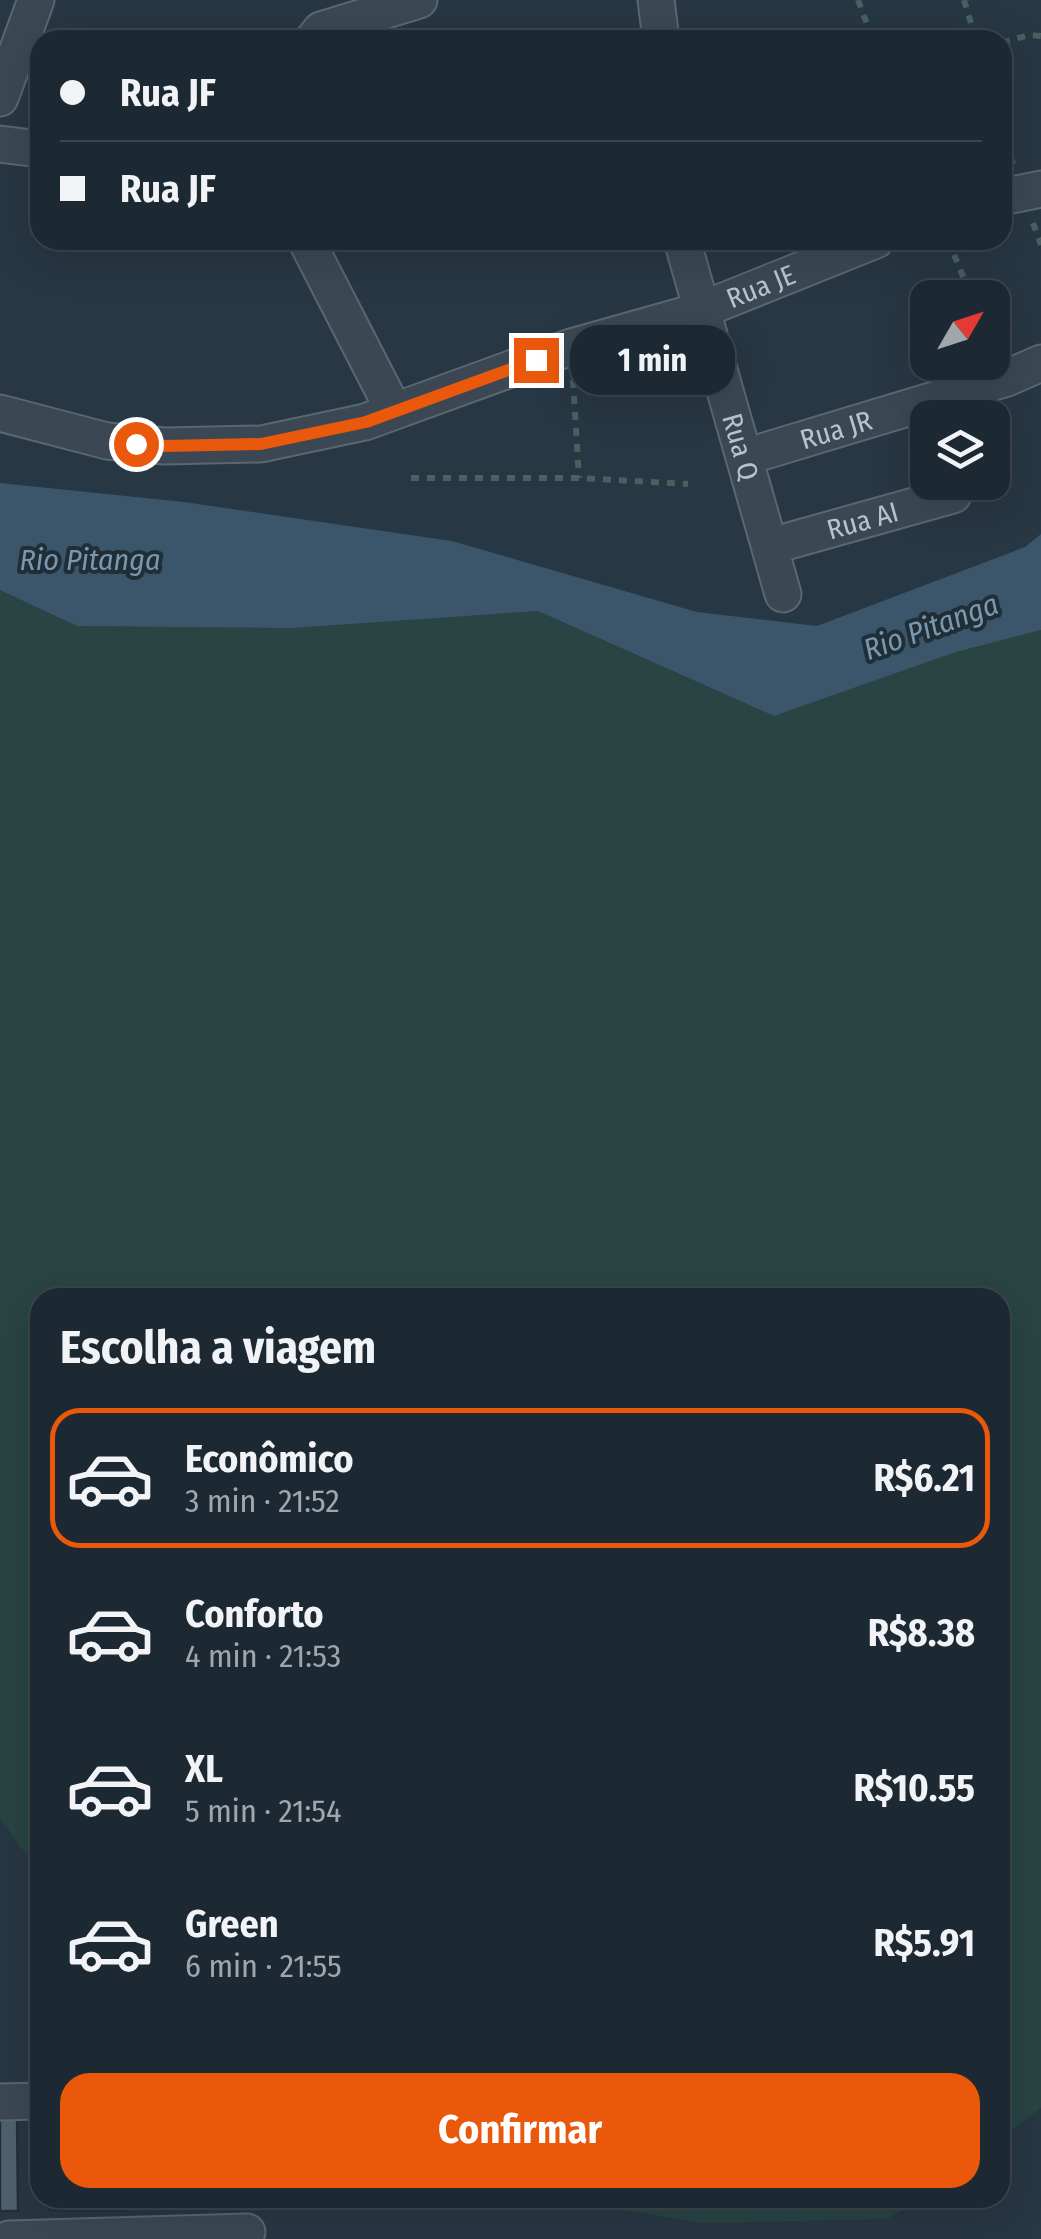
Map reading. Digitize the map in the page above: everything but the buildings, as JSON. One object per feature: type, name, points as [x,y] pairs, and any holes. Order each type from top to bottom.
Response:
[{"type":"street","points":[[0,98],[36,0]]},
{"type":"street","points":[[322,30],[419,0]]},
{"type":"street","points":[[656,0],[660,30]]},
{"type":"street","points":[[0,144],[30,148]]},
{"type":"street","points":[[1012,195],[1041,188]]},
{"type":"street","points":[[311,250],[394,411]]},
{"type":"street","name":"Rua Q","points":[[685,250],[782,594]]},
{"type":"street","name":"Rua JE","points":[[0,413],[107,441],[165,446],[261,444],[366,422],[571,348],[700,310],[851,250]]},
{"type":"street","name":"Rua JR","points":[[744,457],[1007,378],[1041,363]]},
{"type":"street","name":"Rua AI","points":[[771,546],[935,500]]},
{"type":"street","points":[[0,2102],[30,2101]]},
{"type":"street","points":[[9,2239],[247,2232]]},
{"type":"path","points":[[858,0],[869,30]]},
{"type":"path","points":[[964,0],[973,30]]},
{"type":"path","points":[[1012,40],[1029,34],[1041,36]]},
{"type":"path","points":[[952,250],[965,280]]},
{"type":"path","points":[[571,348],[579,478]]},
{"type":"path","points":[[411,478],[579,478],[688,484]]},
{"type":"green space","points":[[0,590],[78,626],[293,628],[538,611],[774,716],[956,652],[1041,630],[1041,2108],[1010,2131],[1010,1288],[30,1288],[30,1856],[0,1818]]},
{"type":"green space","points":[[610,2208],[904,2208],[888,2219],[701,2223]]},
{"type":"water","name":"Rio Pitanga","points":[[0,483],[184,502],[452,541],[697,612],[817,626],[1025,547],[1041,534],[1041,630],[956,652],[774,716],[538,611],[293,628],[77,626],[0,590]]},
{"type":"route","points":[[136,444],[261,444],[366,422],[536,360]]}]
